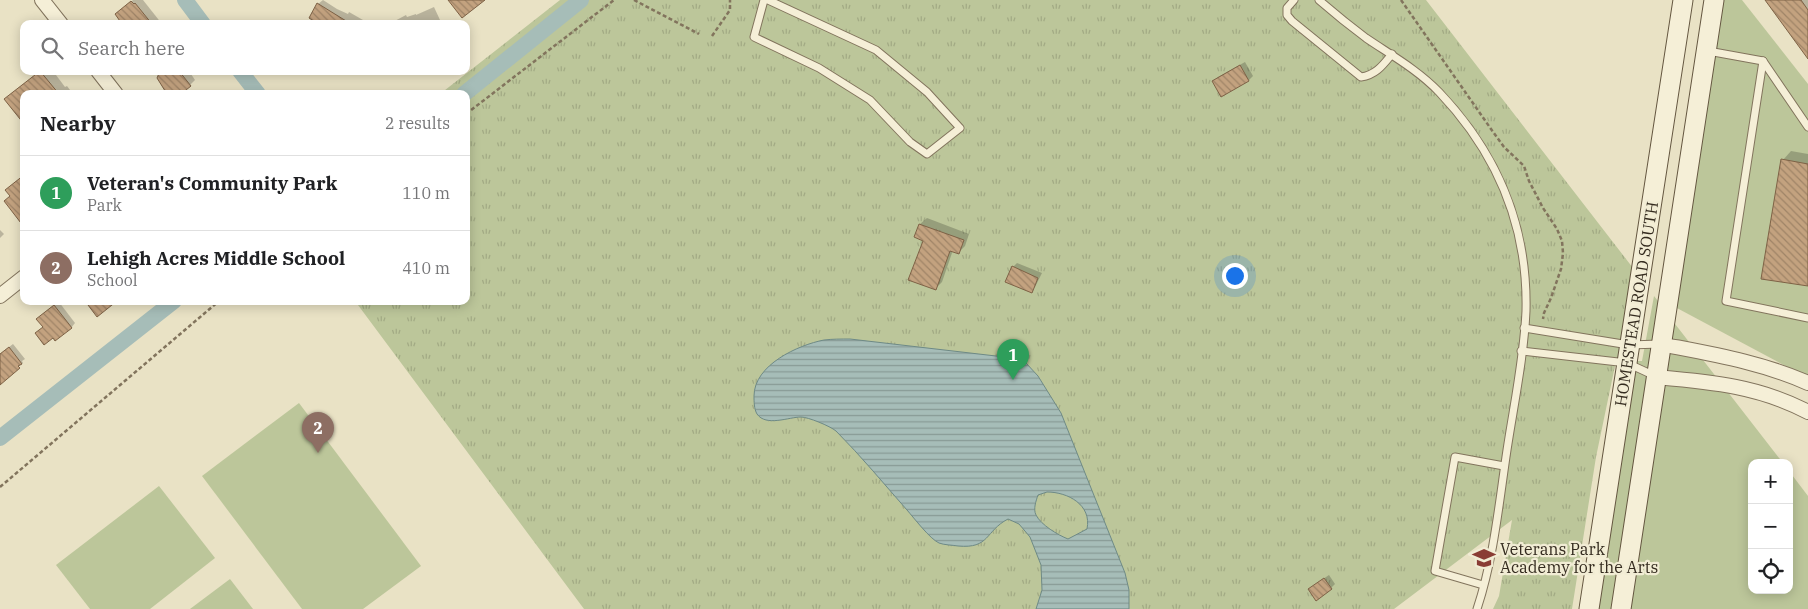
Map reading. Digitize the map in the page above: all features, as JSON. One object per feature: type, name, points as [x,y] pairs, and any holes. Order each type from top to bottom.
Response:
[{"type":"main road","name":"HOMESTEAD ROAD SOUTH","points":[[1589,609],[1683,0]]},
{"type":"main road","name":"HOMESTEAD ROAD SOUTH","points":[[1620,609],[1714,0]]},
{"type":"street","points":[[42,0],[58,20]]},
{"type":"street","points":[[101,75],[113,90]]},
{"type":"street","points":[[0,296],[20,280]]},
{"type":"street","points":[[1660,344],[1748,362],[1783,372],[1808,383]]},
{"type":"street","points":[[1656,377],[1716,382],[1754,390],[1790,403],[1808,412]]},
{"type":"lane","points":[[764,0],[754,37],[819,68],[870,100],[910,142],[927,154],[960,128],[927,92],[876,50],[768,0]]},
{"type":"lane","points":[[1294,0],[1287,8],[1287,15],[1292,21],[1362,77],[1370,76],[1379,70],[1392,54]]},
{"type":"lane","points":[[1319,0],[1367,38],[1392,54],[1438,92],[1479,144],[1493,166],[1514,214],[1524,262],[1526,312],[1490,563],[1476,609]]},
{"type":"lane","points":[[1706,50],[1763,61],[1808,127]]},
{"type":"lane","points":[[1763,61],[1726,301],[1808,318]]},
{"type":"lane","points":[[1524,328],[1630,345],[1660,344]]},
{"type":"lane","points":[[1521,351],[1627,364],[1656,377]]},
{"type":"lane","points":[[1483,585],[1435,571],[1455,457],[1504,466]]},
{"type":"path","points":[[470,111],[614,0]]},
{"type":"path","points":[[634,0],[699,34]]},
{"type":"path","points":[[712,36],[730,10],[730,0]]},
{"type":"path","points":[[0,487],[214,305]]},
{"type":"green space","points":[[560,0],[1426,0],[1633,268],[1619,361],[1616,361],[1596,457],[1572,609],[1493,609],[1499,596],[1512,520],[1394,609],[584,609],[358,305],[470,305],[470,90],[445,90],[464,75],[470,75],[470,70]]},
{"type":"green space","points":[[1723,0],[1742,0],[1808,84],[1808,378],[1675,307]]},
{"type":"green space","points":[[1654,296],[1658,301],[1612,609],[1597,609],[1636,361],[1642,361]]},
{"type":"green space","points":[[1672,320],[1780,459],[1748,459],[1748,594],[1793,594],[1793,476],[1808,496],[1808,609],[1629,609]]},
{"type":"green space","points":[[299,403],[421,566],[363,609],[302,609],[202,476]]},
{"type":"green space","points":[[159,486],[215,558],[150,609],[90,609],[56,565]]},
{"type":"green space","points":[[230,579],[253,609],[190,609]]},
{"type":"water","points":[[850,339],[1013,358],[1026,363],[1038,376],[1061,413],[1125,573],[1129,590],[1129,609],[1036,609],[1042,590],[1041,565],[1030,537],[1019,524],[1008,519],[976,545],[958,546],[939,543],[922,528],[836,431],[824,424],[804,417],[772,421],[761,418],[757,414],[754,400],[756,385],[761,375],[769,366],[779,358],[802,346],[824,340]],"holes":[[[1047,492],[1070,497],[1082,507],[1088,521],[1087,529],[1068,539],[1059,535],[1038,519],[1035,510],[1038,495]]]},
{"type":"building","points":[[448,0],[485,0],[462,18]]},
{"type":"building","points":[[1765,0],[1801,0],[1808,10],[1808,59]]},
{"type":"building","points":[[131,1],[135,3],[149,20],[119,20],[115,14]]},
{"type":"building","points":[[317,3],[345,20],[312,20],[309,18]]},
{"type":"building","points":[[1240,65],[1249,81],[1221,97],[1212,81]]},
{"type":"building","points":[[35,75],[43,75],[56,90],[20,90],[20,119],[4,99]]},
{"type":"building","points":[[158,75],[182,75],[191,86],[186,90],[164,90],[157,78]]},
{"type":"building","points":[[1781,159],[1808,164],[1808,286],[1761,279]]},
{"type":"building","points":[[20,178],[20,222],[4,201],[10,196],[5,190]]},
{"type":"building","points":[[919,224],[964,240],[959,254],[950,251],[936,290],[908,280],[923,241],[914,237]]},
{"type":"building","points":[[1012,266],[1038,278],[1032,293],[1005,282]]},
{"type":"building","points":[[54,305],[72,328],[55,341],[53,338],[44,345],[35,333],[43,327],[36,319]]},
{"type":"building","points":[[88,305],[112,305],[97,317]]},
{"type":"building","points":[[9,347],[22,364],[18,366],[20,368],[0,385],[0,354]]},
{"type":"building","points":[[1324,578],[1332,589],[1316,601],[1308,589]]},
{"type":"waterway","points":[[185,0],[200,20]]},
{"type":"waterway","points":[[469,90],[581,0]]},
{"type":"waterway","points":[[243,75],[255,90]]},
{"type":"waterway","points":[[0,438],[169,305]]},
{"type":"place","name":"Veteran's Community Park","points":[[1013,380]]},
{"type":"place","name":"Lehigh Acres Middle School","points":[[318,453]]},
{"type":"place","name":"Veterans Park Academy for the Arts","points":[[1484,558]]}]
